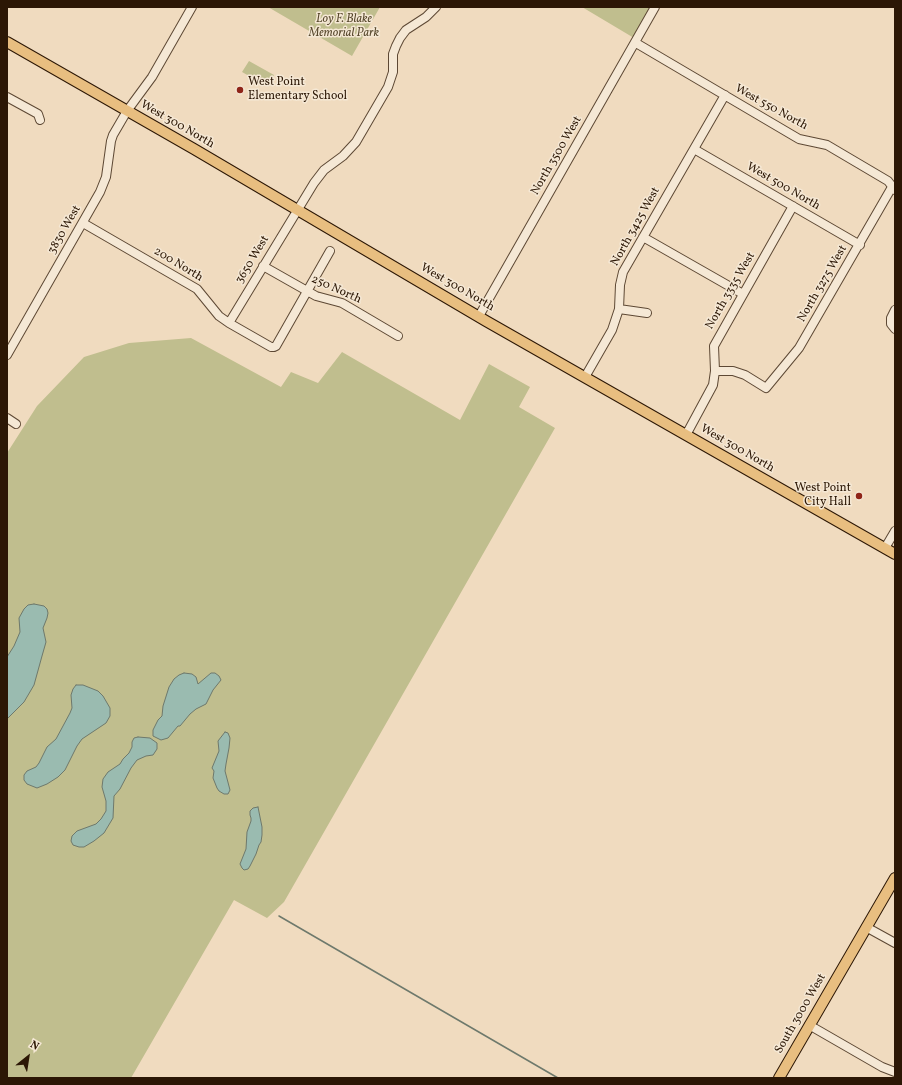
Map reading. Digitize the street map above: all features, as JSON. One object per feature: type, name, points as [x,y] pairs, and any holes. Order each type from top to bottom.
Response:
[{"type":"main road","name":"West 300 North","points":[[7,42],[479,316],[895,554]]},
{"type":"main road","name":"South 3000 West","points":[[779,1078],[895,878]]},
{"type":"street","name":"3830 West","points":[[7,355],[104,184],[108,170],[113,135],[127,111],[152,77],[192,7]]},
{"type":"street","name":"3650 West","points":[[229,323],[319,176],[330,165],[343,156],[356,142],[388,87],[393,72],[394,54],[400,38],[406,30],[426,17],[436,7]]},
{"type":"street","name":"North 3500 West","points":[[479,316],[656,7]]},
{"type":"street","name":"West 550 North","points":[[636,43],[799,139],[826,145],[888,181],[894,189]]},
{"type":"street","name":"North 3425 West","points":[[585,377],[612,330],[619,309],[620,285],[623,272],[725,95]]},
{"type":"street","points":[[7,96],[38,114],[40,120]]},
{"type":"street","name":"West 500 North","points":[[694,149],[860,245]]},
{"type":"street","name":"North 3275 West","points":[[715,371],[733,372],[744,375],[766,388],[799,348],[894,189]]},
{"type":"street","name":"North 3335 West","points":[[686,435],[713,385],[715,371],[714,346],[793,206]]},
{"type":"street","name":"200 North","points":[[83,223],[197,289],[219,316],[268,345],[274,347],[308,291]]},
{"type":"street","points":[[643,237],[743,294]]},
{"type":"street","points":[[308,291],[330,251]]},
{"type":"street","name":"250 North","points":[[264,266],[316,296],[342,303],[398,336]]},
{"type":"street","points":[[619,309],[647,313]]},
{"type":"street","points":[[893,327],[891,318],[895,310]]},
{"type":"street","points":[[7,418],[16,424]]},
{"type":"street","points":[[885,548],[895,531]]},
{"type":"street","points":[[866,927],[895,943]]},
{"type":"street","points":[[809,1025],[882,1067],[895,1072]]},
{"type":"green space","name":"Loy F. Blake Memorial Park","points":[[268,7],[380,7],[352,56]]},
{"type":"green space","points":[[582,7],[652,7],[634,38]]},
{"type":"green space","points":[[249,61],[274,75],[267,86],[242,72]]},
{"type":"green space","points":[[191,338],[281,387],[291,372],[318,383],[342,352],[460,420],[489,364],[530,387],[519,407],[555,428],[284,902],[267,918],[234,900],[131,1078],[10,1078],[7,1076],[7,453],[37,406],[84,357],[129,343]]},
{"type":"water","points":[[34,604],[44,606],[47,609],[47,618],[43,628],[46,642],[34,685],[24,702],[7,719],[7,657],[20,632],[19,618],[28,605]]},
{"type":"water","points":[[184,673],[192,674],[196,677],[198,684],[211,673],[215,673],[221,680],[213,690],[206,704],[190,714],[168,738],[161,740],[153,736],[153,730],[158,720],[162,716],[163,706],[169,687],[174,679]]},
{"type":"water","points":[[76,685],[83,685],[98,691],[103,696],[110,708],[110,716],[106,723],[82,739],[65,770],[58,777],[37,788],[27,784],[24,780],[24,775],[27,771],[36,767],[39,763],[47,747],[56,739],[70,713],[72,708],[71,695]]},
{"type":"water","points":[[225,732],[228,733],[230,738],[225,771],[230,790],[228,794],[224,794],[217,788],[213,778],[214,771],[212,768],[219,751],[218,741]]},
{"type":"water","points":[[134,738],[150,738],[157,743],[157,749],[153,755],[137,760],[131,768],[120,789],[114,796],[113,818],[104,833],[84,847],[73,845],[71,841],[72,836],[77,831],[96,824],[106,811],[106,801],[102,787],[103,779],[108,772],[120,764],[129,753]]},
{"type":"water","points":[[258,807],[262,827],[261,842],[250,866],[248,869],[244,870],[240,864],[246,849],[247,832],[251,821],[250,811],[253,808]]},
{"type":"waterway","points":[[279,916],[558,1078]]},
{"type":"place","name":"West Point Elementary School","points":[[240,90]]},
{"type":"place","name":"West Point City Hall","points":[[859,496]]}]
